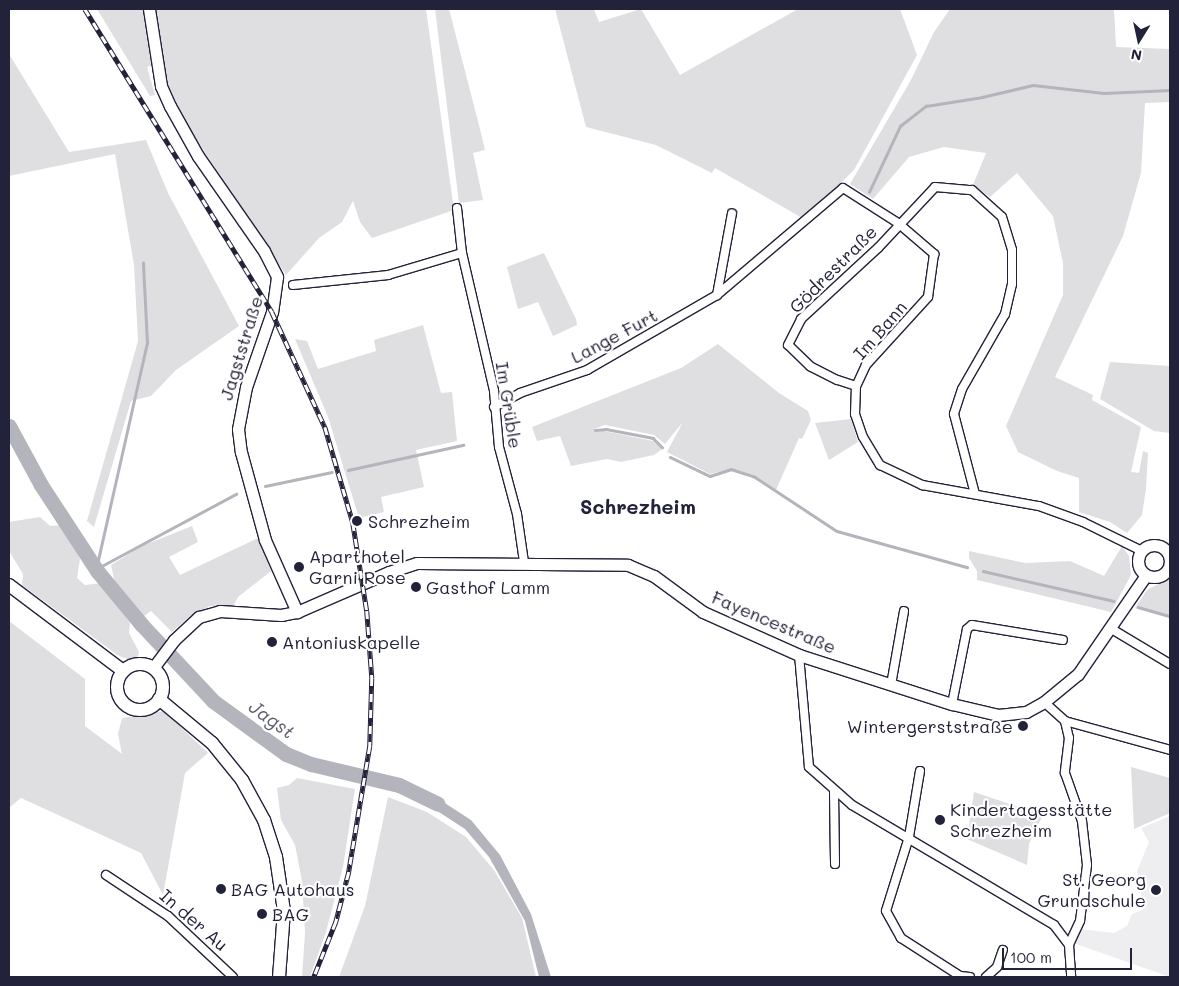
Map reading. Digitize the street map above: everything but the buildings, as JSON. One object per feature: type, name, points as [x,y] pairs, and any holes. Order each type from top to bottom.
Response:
[{"type":"main road","points":[[9,585],[123,671]]},
{"type":"main road","points":[[141,664],[157,664],[162,686],[159,698],[148,708],[132,708],[125,705],[117,692],[119,677],[123,671],[141,664]]},
{"type":"main road","points":[[159,698],[212,743],[242,780],[264,820],[276,857],[284,911],[279,977]]},
{"type":"street","name":"Jagststraße","points":[[149,9],[161,86],[186,134],[264,251],[276,277],[272,312],[246,387],[238,429],[241,452],[265,540],[297,612]]},
{"type":"street","points":[[898,223],[935,187],[972,190],[1002,218],[1012,250],[1012,284],[1005,314],[962,388],[954,414],[975,494]]},
{"type":"street","name":"Im Bann","points":[[844,188],[898,223],[934,254],[928,297],[866,365],[856,386],[855,414],[862,438],[880,465],[922,485],[1039,506],[1083,522],[1142,551]]},
{"type":"street","name":"Lange Furt","points":[[494,407],[520,393],[587,370],[717,296],[844,188]]},
{"type":"street","name":"Im Grüble","points":[[457,208],[462,253],[494,391],[499,447],[517,514],[524,562]]},
{"type":"street","points":[[717,296],[732,212]]},
{"type":"street","name":"Gödrestraße","points":[[856,386],[836,380],[810,366],[788,345],[801,319],[878,248],[898,223]]},
{"type":"street","points":[[293,285],[388,275],[462,253]]},
{"type":"street","points":[[1167,545],[1168,568],[1156,577],[1146,575],[1138,564],[1142,551],[1150,546],[1167,545]]},
{"type":"street","name":"Fayencestraße","points":[[157,664],[174,640],[199,617],[220,611],[281,615],[297,612],[389,572],[417,563],[524,562],[628,565],[654,576],[703,612],[799,655],[952,704],[998,715],[1026,712],[1044,702],[1078,674],[1146,575]]},
{"type":"street","points":[[891,684],[904,612]]},
{"type":"street","points":[[952,704],[967,629],[972,625],[1063,640]]},
{"type":"street","points":[[1110,628],[1170,664]]},
{"type":"street","points":[[799,655],[809,767],[834,791],[1054,925],[1069,944]]},
{"type":"street","points":[[1044,702],[1065,721],[1170,750]]},
{"type":"street","points":[[1065,721],[1069,738],[1065,773],[1082,821],[1087,865],[1080,921],[1069,944],[1071,977]]},
{"type":"street","points":[[920,771],[909,837],[886,911],[901,938],[960,976],[970,977]]},
{"type":"street","points":[[834,791],[835,864]]},
{"type":"street","name":"In der Au","points":[[106,875],[168,916],[233,977]]},
{"type":"street","points":[[986,977],[997,967],[1003,950]]},
{"type":"shaded area","points":[[97,9],[143,9],[152,65],[147,67],[155,95],[150,96]]},
{"type":"shaded area","points":[[154,9],[426,9],[454,210],[372,238],[360,222],[353,201],[342,222],[319,238],[286,275],[186,124],[168,84]]},
{"type":"shaded area","points":[[435,9],[449,9],[481,133],[485,150],[473,153],[483,200],[459,203]]},
{"type":"shaded area","points":[[555,9],[594,9],[599,22],[641,9],[680,75],[798,9],[900,9],[917,55],[854,170],[804,219],[715,168],[712,173],[656,145],[586,127]]},
{"type":"shaded area","points":[[950,9],[1114,9],[1116,47],[1170,49],[1170,102],[1145,103],[1141,173],[1123,236],[1055,377],[1093,395],[1092,400],[1141,427],[1131,472],[1139,473],[1143,451],[1148,453],[1146,489],[1142,515],[1127,533],[1110,522],[1079,512],[1079,478],[1057,471],[1018,452],[1006,426],[1063,295],[1063,263],[1053,216],[1017,173],[990,197],[973,185],[986,153],[944,147],[909,157],[873,199],[850,184],[911,80],[934,32]]},
{"type":"shaded area","points":[[9,54],[69,152],[146,140],[168,193],[239,326],[176,370],[151,396],[131,401],[94,527],[87,521],[138,341],[134,265],[115,154],[9,176]]},
{"type":"shaded area","points":[[544,253],[576,319],[577,325],[553,336],[538,302],[518,309],[507,267]]},
{"type":"shaded area","points":[[423,325],[441,393],[452,392],[457,441],[416,450],[424,487],[381,497],[384,512],[359,518],[328,417],[295,339],[307,341],[318,369],[376,351],[374,340]]},
{"type":"shaded area","points":[[718,344],[779,393],[808,411],[811,420],[802,439],[799,438],[776,490],[755,477],[731,469],[710,474],[667,452],[683,422],[665,444],[654,435],[605,425],[594,429],[653,441],[662,449],[654,455],[621,462],[607,459],[571,466],[560,436],[537,441],[532,427],[681,368]]},
{"type":"shaded area","points":[[1110,362],[1170,366],[1170,433],[1154,431],[1100,399]]},
{"type":"shaded area","points":[[851,419],[858,442],[829,460],[815,423]]},
{"type":"shaded area","points":[[40,517],[50,526],[64,525],[80,559],[77,578],[85,585],[102,583],[130,623],[129,633],[139,652],[136,662],[119,656],[22,585],[23,574],[9,551],[9,522]]},
{"type":"shaded area","points":[[192,526],[198,542],[169,557],[180,575],[258,538],[271,571],[238,597],[234,605],[210,606],[189,617],[172,632],[151,611],[143,617],[115,583],[111,565],[142,546]]},
{"type":"shaded area","points":[[1122,546],[1129,556],[1131,575],[1111,612],[977,580],[977,571],[969,558],[969,551],[1025,563],[1070,561],[1104,576]]},
{"type":"shaded area","points":[[1170,578],[1170,617],[1135,608],[1147,590]]},
{"type":"shaded area","points":[[9,621],[85,679],[85,726],[122,754],[118,734],[122,718],[164,711],[208,753],[185,773],[163,895],[141,853],[21,798],[9,808]]},
{"type":"shaded area","points":[[1131,767],[1170,778],[1170,813],[1134,829]]},
{"type":"shaded area","points":[[297,778],[355,789],[343,867],[326,932],[310,977],[302,977],[305,933],[302,881],[295,845],[281,820],[277,788],[289,785]]},
{"type":"shaded area","points":[[423,789],[471,820],[500,855],[531,914],[551,977],[539,977],[525,921],[489,857],[465,829],[422,801]]},
{"type":"shaded area","points":[[974,792],[1043,815],[1029,844],[1027,865],[967,839]]},
{"type":"shaded area","points":[[388,797],[427,812],[466,837],[494,870],[522,918],[536,977],[339,977],[365,906]]},
{"type":"shaded area","name":"St. Georg Grundschule","points":[[1170,816],[1170,977],[1073,943],[1079,929],[1114,933],[1127,926],[1132,914],[1144,909],[1137,871],[1149,842],[1141,828]]},
{"type":"waterway","points":[[869,192],[900,126],[926,106],[982,97],[1033,85],[1104,93],[1170,90]]},
{"type":"waterway","points":[[96,569],[147,343],[143,263]]},
{"type":"waterway","name":"Jagst","points":[[9,426],[41,485],[98,572],[142,625],[213,701],[286,754],[311,764],[399,785],[438,804]]},
{"type":"waterway","points":[[595,430],[606,429],[653,438],[662,447]]},
{"type":"waterway","points":[[348,470],[463,445]]},
{"type":"waterway","points":[[670,457],[710,476],[731,469],[755,477],[837,531],[967,567]]},
{"type":"waterway","points":[[265,486],[332,472]]},
{"type":"waterway","points":[[96,569],[236,494]]},
{"type":"waterway","points":[[983,571],[1114,601]]},
{"type":"waterway","points":[[1138,607],[1170,616]]},
{"type":"railway","points":[[85,9],[272,312],[325,427],[353,523],[367,611],[372,678],[370,746],[349,872],[336,922],[314,977]]},
{"type":"place","name":"Schrezheim","points":[[357,521]]},
{"type":"place","name":"Aparthotel Garni Rose","points":[[299,567]]},
{"type":"place","name":"Gasthof Lamm","points":[[416,587]]},
{"type":"place","name":"Antoniuskapelle","points":[[272,642]]},
{"type":"place","name":"Wintergerststraße","points":[[1023,726]]},
{"type":"place","name":"Kindertagesstätte Schrezheim","points":[[940,820]]},
{"type":"place","name":"BAG Autohaus","points":[[221,889]]},
{"type":"place","name":"St. Georg Grundschule","points":[[1156,890]]},
{"type":"place","name":"BAG","points":[[262,914]]},
{"type":"district","name":"Schrezheim","points":[[638,506]]}]
